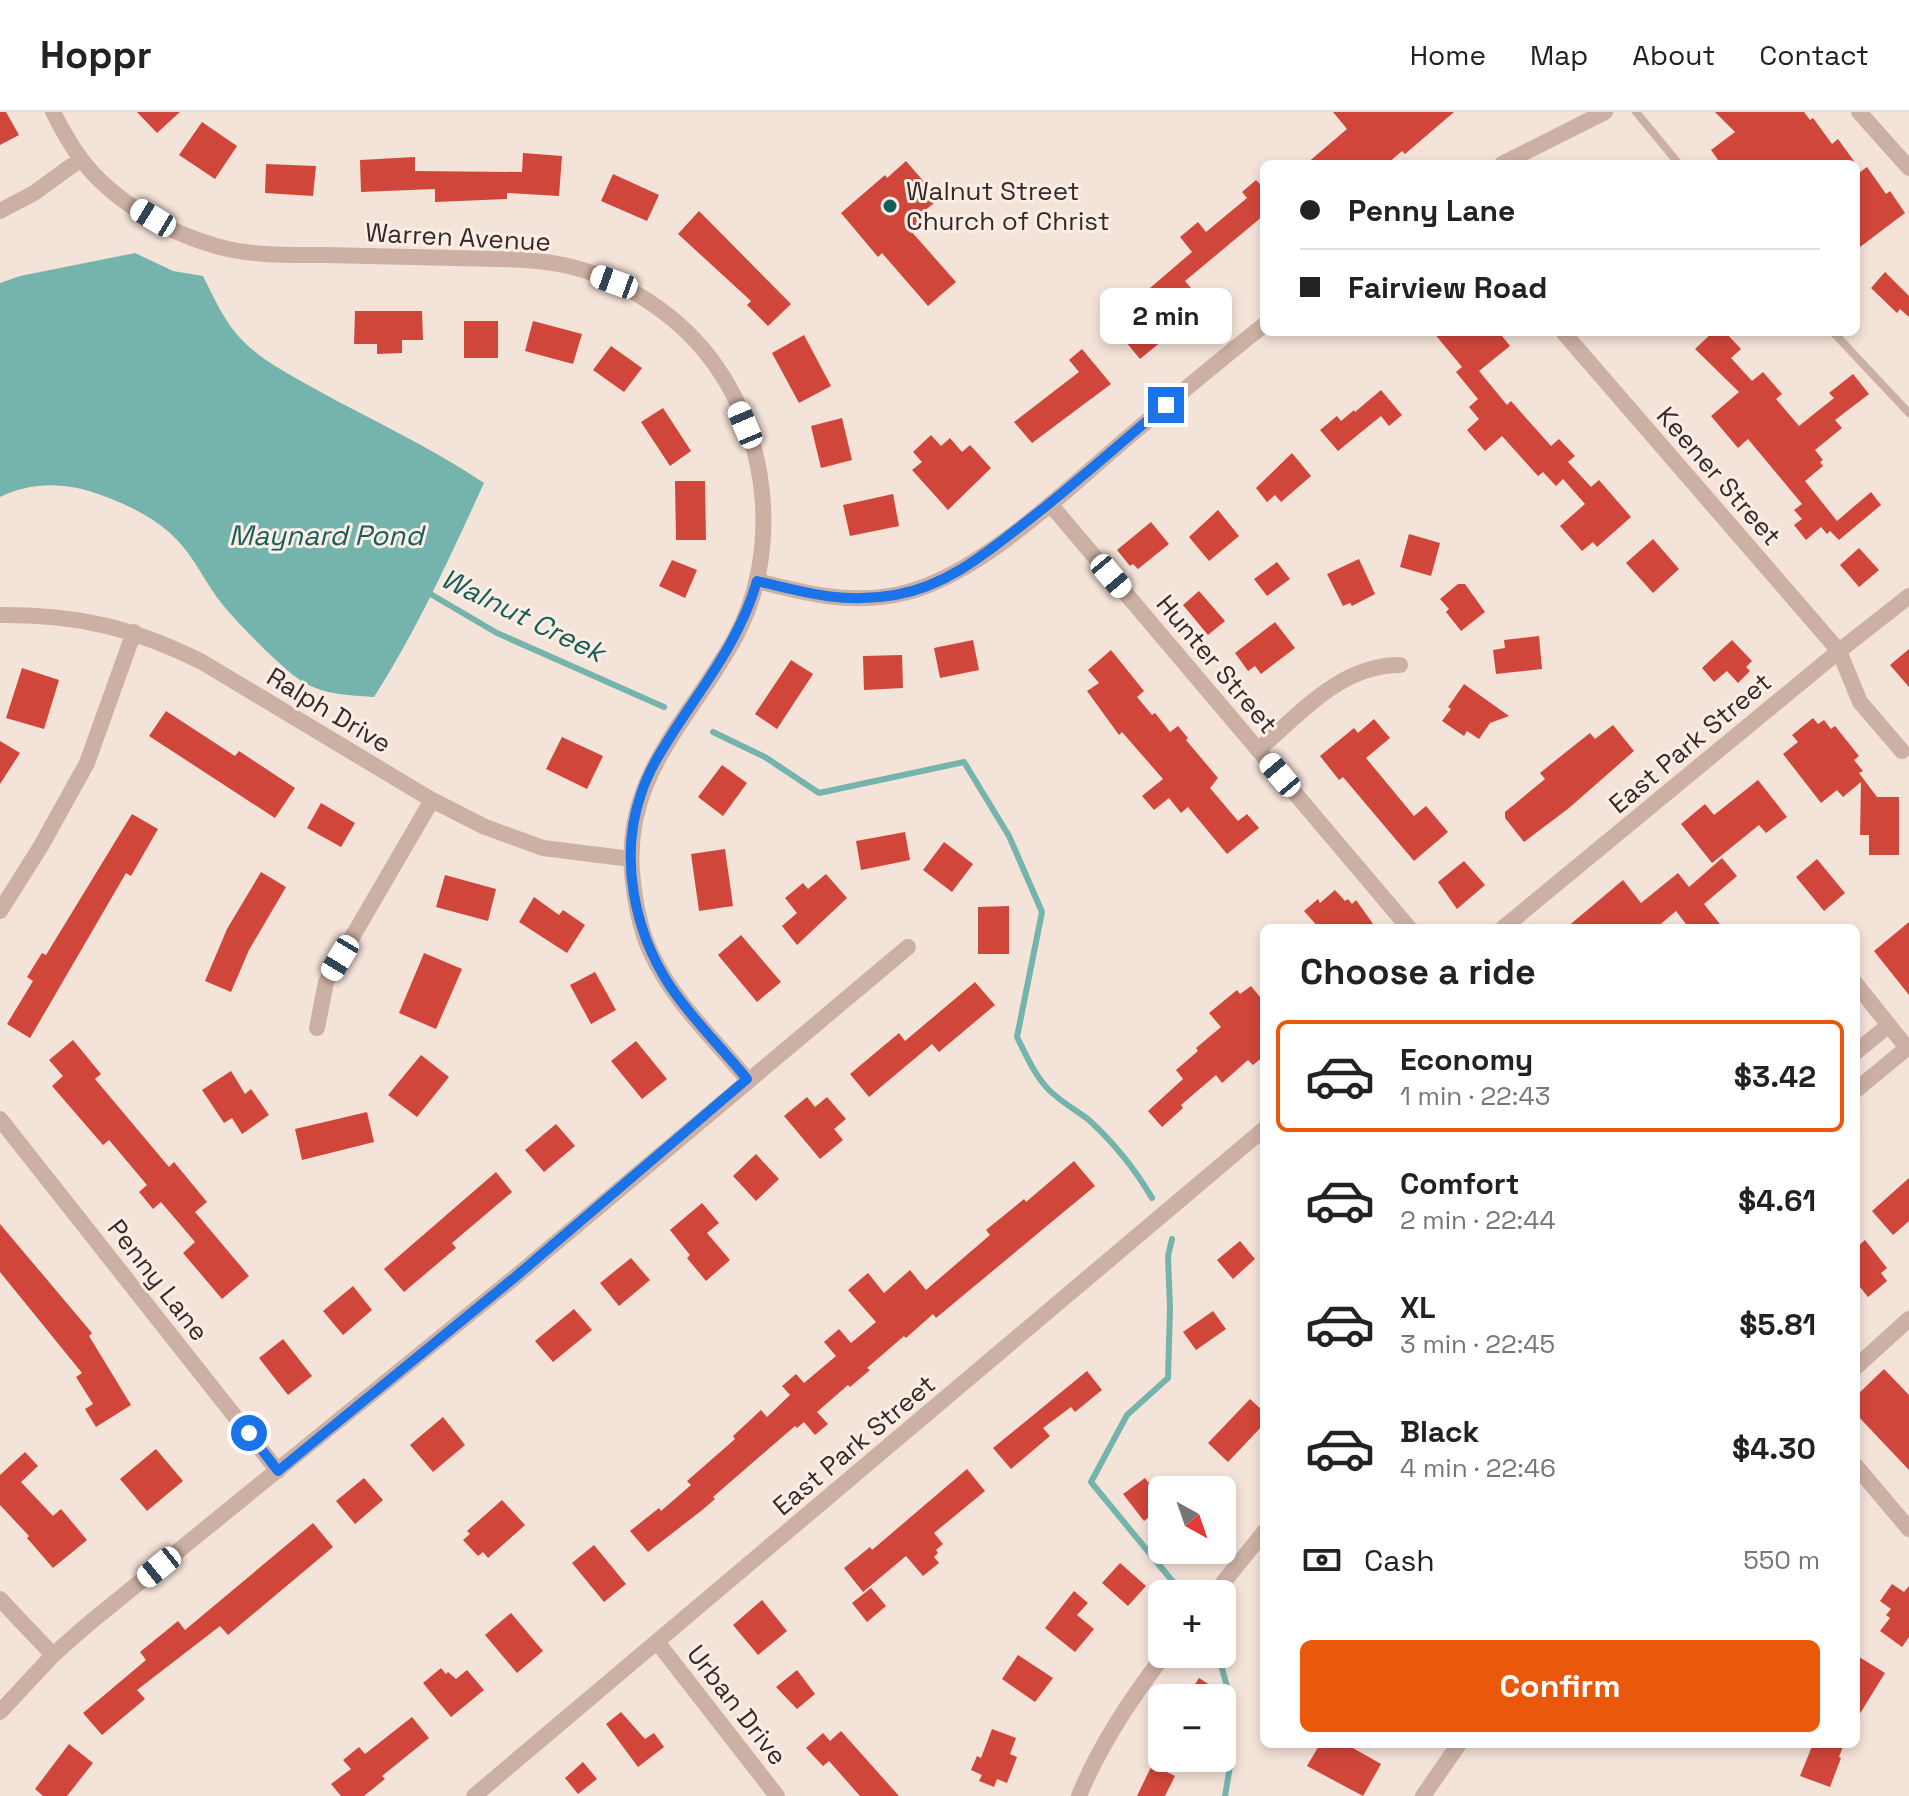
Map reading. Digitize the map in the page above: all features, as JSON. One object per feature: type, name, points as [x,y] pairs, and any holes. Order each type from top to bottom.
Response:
[{"type":"street","name":"Warren Avenue","points":[[53,112],[81,159],[102,182],[137,209],[183,233],[217,246],[272,254],[509,259],[564,265],[614,282],[642,297],[691,336],[716,365],[753,443],[762,489],[763,525],[757,581],[735,639],[651,769],[640,795],[631,859],[636,907],[652,956],[679,999],[747,1079]]},
{"type":"street","points":[[1510,160],[1605,112]]},
{"type":"street","points":[[1859,112],[1909,168]]},
{"type":"street","points":[[0,211],[34,193],[81,159]]},
{"type":"street","points":[[757,581],[822,597],[885,596],[913,591],[955,574],[1050,504],[1260,328]]},
{"type":"street","name":"Keener Street","points":[[1566,336],[1839,651],[1860,702],[1902,751]]},
{"type":"street","name":"Hunter Street","points":[[1050,504],[1406,924]]},
{"type":"street","name":"East Park Street","points":[[1508,924],[1909,596]]},
{"type":"street","name":"Ralph Drive","points":[[0,615],[45,614],[134,632],[202,662],[432,800],[485,827],[532,845],[631,859]]},
{"type":"street","points":[[0,911],[87,763],[134,632]]},
{"type":"street","points":[[1258,750],[1348,675],[1372,666],[1400,665]]},
{"type":"street","points":[[317,1028],[326,982],[432,800]]},
{"type":"street","points":[[0,1712],[53,1655],[514,1278],[747,1079],[908,947]]},
{"type":"street","points":[[1860,989],[1907,1048],[1860,1087]]},
{"type":"street","points":[[1860,1049],[1889,1025]]},
{"type":"street","name":"Penny Lane","points":[[0,1119],[278,1471]]},
{"type":"street","name":"East Park Street","points":[[474,1796],[1260,1132]]},
{"type":"street","points":[[1860,1363],[1909,1319]]},
{"type":"street","points":[[1860,1471],[1909,1529]]},
{"type":"street","points":[[1225,1580],[1260,1537]]},
{"type":"street","points":[[0,1599],[53,1655]]},
{"type":"street","name":"Urban Drive","points":[[658,1643],[777,1796]]},
{"type":"street","points":[[1079,1796],[1097,1755],[1155,1668]]},
{"type":"street","points":[[1423,1796],[1456,1748]]},
{"type":"lane","points":[[1636,112],[1676,160]]},
{"type":"lane","points":[[1837,336],[1909,413]]},
{"type":"water","name":"Maynard Pond","points":[[135,253],[173,271],[203,276],[229,325],[258,354],[484,483],[419,619],[374,697],[329,692],[294,676],[223,605],[177,540],[142,513],[100,495],[67,486],[44,485],[0,497],[0,283],[20,276]]},
{"type":"building","points":[[0,112],[6,112],[19,135],[0,145]]},
{"type":"building","points":[[137,112],[180,112],[157,133]]},
{"type":"building","points":[[1333,112],[1454,112],[1405,154],[1402,151],[1392,160],[1311,160],[1347,129]]},
{"type":"building","points":[[1715,112],[1804,112],[1810,120],[1813,118],[1832,144],[1838,139],[1853,160],[1718,160],[1711,150],[1735,132]]},
{"type":"building","points":[[202,122],[237,146],[215,179],[179,155]]},
{"type":"building","points":[[523,153],[562,156],[559,196],[507,193],[507,199],[435,202],[435,189],[361,192],[360,160],[415,157],[415,171],[522,172]]},
{"type":"building","name":"Walnut Street Church of Christ","points":[[906,161],[939,199],[918,216],[922,220],[910,230],[956,282],[928,306],[882,253],[878,257],[841,213]]},
{"type":"building","points":[[266,164],[316,166],[313,196],[265,193]]},
{"type":"building","points":[[1867,167],[1886,194],[1890,191],[1905,213],[1860,247],[1860,172]]},
{"type":"building","points":[[613,174],[659,195],[647,221],[601,201]]},
{"type":"building","points":[[1256,180],[1260,184],[1260,218],[1185,281],[1201,300],[1163,333],[1167,337],[1140,359],[1121,336],[1162,302],[1150,288],[1192,252],[1180,237],[1198,222],[1206,232],[1247,198],[1242,192]]},
{"type":"building","points":[[699,211],[791,304],[768,326],[747,305],[751,301],[678,234]]},
{"type":"building","points":[[1885,272],[1909,296],[1909,317],[1900,309],[1897,313],[1871,288]]},
{"type":"building","points":[[355,311],[422,311],[423,340],[402,340],[402,353],[377,354],[377,344],[354,344]]},
{"type":"building","points":[[464,321],[498,321],[498,358],[464,358]]},
{"type":"building","points":[[533,321],[582,334],[573,364],[525,351]]},
{"type":"building","points":[[804,335],[831,386],[799,403],[772,353]]},
{"type":"building","points":[[1436,336],[1502,336],[1510,346],[1479,371],[1507,405],[1511,401],[1551,446],[1559,439],[1575,456],[1568,462],[1591,487],[1599,480],[1631,517],[1597,547],[1593,542],[1582,551],[1560,526],[1585,504],[1563,479],[1556,486],[1543,472],[1538,476],[1502,436],[1485,451],[1467,430],[1479,419],[1469,407],[1478,399],[1456,372],[1462,367]]},
{"type":"building","points":[[1709,336],[1729,336],[1741,349],[1731,358],[1752,381],[1763,372],[1782,394],[1776,399],[1799,426],[1834,398],[1829,393],[1853,374],[1869,394],[1835,420],[1842,428],[1815,450],[1823,460],[1820,462],[1823,466],[1805,481],[1837,521],[1871,492],[1881,505],[1839,540],[1821,527],[1806,540],[1794,525],[1802,519],[1794,510],[1802,504],[1748,439],[1738,448],[1711,416],[1739,392],[1695,349]]},
{"type":"building","points":[[611,346],[642,368],[624,392],[593,370]]},
{"type":"building","points":[[1082,349],[1111,384],[1032,443],[1014,422],[1079,372],[1069,360]]},
{"type":"building","points":[[1381,390],[1402,415],[1389,426],[1381,416],[1338,451],[1320,430],[1337,416],[1341,421],[1355,412]]},
{"type":"building","points":[[663,408],[691,451],[670,466],[641,422]]},
{"type":"building","points":[[842,418],[852,460],[821,468],[811,426]]},
{"type":"building","points":[[931,435],[941,446],[950,438],[962,452],[970,445],[991,468],[948,510],[912,470],[922,462],[913,452]]},
{"type":"building","points":[[1292,453],[1311,476],[1281,502],[1275,495],[1267,502],[1256,488]]},
{"type":"building","points":[[675,481],[705,481],[706,540],[676,540]]},
{"type":"building","points":[[893,494],[899,526],[850,536],[843,505]]},
{"type":"building","points":[[1218,510],[1239,536],[1209,561],[1189,537]]},
{"type":"building","points":[[1151,522],[1169,544],[1138,569],[1133,564],[1130,566],[1117,550]]},
{"type":"building","points":[[1409,534],[1440,543],[1431,576],[1400,567]]},
{"type":"building","points":[[1653,539],[1679,569],[1653,593],[1626,563]]},
{"type":"building","points":[[1859,548],[1879,570],[1859,587],[1840,565]]},
{"type":"building","points":[[1359,559],[1375,594],[1352,606],[1350,603],[1343,606],[1327,574]]},
{"type":"building","points":[[672,560],[697,570],[685,598],[659,586]]},
{"type":"building","points":[[1277,562],[1290,579],[1267,596],[1254,579]]},
{"type":"building","points":[[1458,584],[1465,584],[1485,612],[1461,631],[1440,599]]},
{"type":"building","points":[[1199,591],[1225,621],[1208,635],[1183,605]]},
{"type":"building","points":[[1275,622],[1295,648],[1261,674],[1255,666],[1248,671],[1235,653]]},
{"type":"building","points":[[1539,636],[1542,669],[1496,674],[1493,650],[1505,648],[1504,640]]},
{"type":"building","points":[[973,640],[979,670],[940,678],[934,648]]},
{"type":"building","points":[[1732,640],[1752,661],[1746,667],[1750,671],[1738,683],[1727,671],[1714,682],[1702,668]]},
{"type":"building","points":[[1909,649],[1909,687],[1890,665]]},
{"type":"building","points":[[1111,650],[1144,691],[1137,697],[1152,715],[1155,713],[1170,732],[1178,726],[1218,778],[1210,788],[1238,821],[1247,814],[1259,828],[1227,854],[1188,807],[1181,813],[1169,798],[1154,810],[1142,796],[1163,779],[1122,732],[1119,735],[1087,691],[1099,683],[1088,670]]},
{"type":"building","points":[[902,655],[903,688],[864,690],[863,656]]},
{"type":"building","points":[[791,660],[813,674],[777,729],[755,714]]},
{"type":"building","points":[[22,668],[59,680],[44,729],[6,718]]},
{"type":"building","points":[[1464,684],[1509,716],[1490,723],[1479,739],[1467,731],[1464,736],[1442,721]]},
{"type":"building","points":[[166,711],[235,756],[239,751],[295,788],[275,818],[149,736]]},
{"type":"building","points":[[1813,718],[1818,724],[1824,720],[1831,729],[1835,726],[1859,756],[1854,760],[1863,771],[1859,773],[1877,797],[1899,797],[1899,855],[1869,855],[1869,835],[1860,835],[1861,782],[1843,797],[1837,790],[1821,803],[1783,754],[1798,742],[1792,735]]},
{"type":"building","points":[[1374,719],[1390,738],[1366,758],[1414,816],[1426,806],[1448,832],[1414,861],[1343,777],[1339,780],[1320,756],[1354,728],[1358,733]]},
{"type":"building","points":[[1613,725],[1634,751],[1569,808],[1524,842],[1505,818],[1505,812],[1545,779],[1540,773],[1566,752],[1590,733],[1595,739]]},
{"type":"building","points":[[562,737],[603,756],[587,789],[546,769]]},
{"type":"building","points":[[0,741],[20,753],[0,784]]},
{"type":"building","points":[[722,765],[747,783],[723,816],[698,797]]},
{"type":"building","points":[[1758,780],[1787,817],[1766,833],[1759,825],[1712,863],[1681,824],[1705,804],[1714,815]]},
{"type":"building","points":[[321,803],[355,823],[341,847],[307,828]]},
{"type":"building","points":[[132,814],[158,829],[131,876],[126,873],[30,1038],[7,1024],[33,981],[27,977],[42,953],[46,955]]},
{"type":"building","points":[[905,832],[910,860],[861,870],[856,841]]},
{"type":"building","points":[[944,842],[973,864],[952,892],[923,870]]},
{"type":"building","points":[[725,849],[733,906],[699,911],[691,854]]},
{"type":"building","points":[[1722,858],[1737,876],[1704,904],[1720,924],[1686,924],[1676,911],[1661,924],[1571,924],[1623,880],[1641,903],[1678,873],[1689,887]]},
{"type":"building","points":[[1817,859],[1845,893],[1824,911],[1796,877]]},
{"type":"building","points":[[1464,861],[1485,885],[1457,909],[1438,882]]},
{"type":"building","points":[[261,872],[286,887],[249,950],[231,992],[205,981],[227,929]]},
{"type":"building","points":[[826,874],[847,898],[797,945],[782,926],[797,913],[785,898],[803,883],[808,889]]},
{"type":"building","points":[[445,875],[496,889],[488,921],[436,907]]},
{"type":"building","points":[[1335,890],[1345,901],[1348,899],[1352,904],[1356,900],[1373,924],[1315,924],[1304,911],[1318,899],[1320,903]]},
{"type":"building","points":[[534,897],[559,915],[563,910],[585,925],[567,953],[519,922]]},
{"type":"building","points":[[1009,906],[1009,954],[978,954],[978,907]]},
{"type":"building","points":[[1909,922],[1909,995],[1874,951]]},
{"type":"building","points":[[741,935],[781,982],[757,1002],[718,955]]},
{"type":"building","points":[[424,953],[462,969],[436,1029],[399,1013]]},
{"type":"building","points":[[595,972],[616,1010],[591,1024],[570,985]]},
{"type":"building","points":[[975,982],[995,1005],[939,1052],[932,1044],[869,1097],[850,1074],[899,1033],[905,1041]]},
{"type":"building","points":[[1251,986],[1260,997],[1260,1059],[1253,1065],[1248,1060],[1222,1083],[1216,1075],[1181,1105],[1183,1108],[1162,1127],[1148,1111],[1183,1079],[1176,1070],[1221,1027],[1209,1013],[1237,990],[1240,994]]},
{"type":"building","points":[[73,1040],[101,1074],[95,1079],[169,1167],[174,1162],[207,1202],[195,1212],[249,1276],[222,1299],[183,1253],[195,1242],[161,1202],[153,1209],[139,1192],[147,1185],[109,1140],[103,1145],[52,1086],[63,1076],[49,1060]]},
{"type":"building","points":[[636,1041],[667,1079],[642,1099],[611,1061]]},
{"type":"building","points":[[421,1055],[449,1077],[417,1117],[388,1095]]},
{"type":"building","points":[[231,1071],[245,1094],[251,1089],[269,1115],[242,1134],[232,1118],[224,1123],[202,1090]]},
{"type":"building","points":[[807,1097],[815,1107],[827,1097],[846,1119],[834,1129],[843,1140],[820,1159],[784,1116]]},
{"type":"building","points":[[367,1112],[374,1142],[302,1160],[295,1129]]},
{"type":"building","points":[[556,1124],[575,1146],[544,1172],[525,1150]]},
{"type":"building","points":[[756,1154],[779,1179],[756,1201],[733,1176]]},
{"type":"building","points":[[1074,1161],[1095,1186],[936,1318],[933,1314],[906,1338],[904,1336],[867,1368],[870,1370],[817,1412],[828,1424],[815,1435],[804,1422],[797,1428],[795,1426],[701,1511],[648,1552],[630,1531],[659,1508],[661,1511],[691,1485],[687,1481],[735,1439],[733,1436],[761,1410],[767,1417],[790,1395],[782,1386],[796,1374],[804,1383],[836,1356],[824,1342],[839,1329],[851,1343],[876,1322],[848,1290],[868,1273],[884,1293],[910,1270],[926,1290],[990,1235],[986,1230],[1024,1199],[1026,1202]]},
{"type":"building","points":[[496,1172],[512,1192],[452,1243],[456,1248],[404,1292],[384,1269]]},
{"type":"building","points":[[1909,1178],[1909,1221],[1893,1235],[1872,1211]]},
{"type":"building","points":[[702,1203],[719,1223],[707,1233],[730,1260],[706,1281],[670,1230]]},
{"type":"building","points":[[0,1224],[92,1333],[89,1336],[131,1405],[96,1427],[85,1409],[93,1404],[76,1377],[82,1373],[0,1272]]},
{"type":"building","points":[[1865,1240],[1887,1268],[1881,1273],[1887,1281],[1868,1297],[1860,1287],[1860,1244]]},
{"type":"building","points":[[1240,1241],[1255,1259],[1233,1279],[1217,1260]]},
{"type":"building","points":[[631,1258],[650,1280],[619,1306],[600,1283]]},
{"type":"building","points":[[353,1286],[372,1310],[343,1335],[323,1311]]},
{"type":"building","points":[[574,1309],[592,1330],[553,1362],[535,1341]]},
{"type":"building","points":[[1213,1311],[1226,1329],[1196,1350],[1183,1332]]},
{"type":"building","points":[[283,1339],[312,1376],[288,1395],[259,1358]]},
{"type":"building","points":[[1884,1369],[1909,1395],[1909,1470],[1860,1418],[1860,1392]]},
{"type":"building","points":[[1087,1371],[1102,1390],[1075,1412],[1071,1407],[1043,1428],[1050,1436],[1011,1469],[993,1448]]},
{"type":"building","points":[[1250,1399],[1260,1408],[1260,1428],[1228,1462],[1208,1443]]},
{"type":"building","points":[[443,1417],[465,1445],[433,1472],[410,1445]]},
{"type":"building","points":[[156,1449],[183,1481],[147,1511],[120,1479]]},
{"type":"building","points":[[25,1452],[38,1466],[21,1482],[53,1516],[61,1509],[87,1540],[53,1568],[0,1505],[0,1475]]},
{"type":"building","points":[[967,1469],[985,1491],[934,1533],[943,1544],[934,1557],[939,1563],[923,1576],[906,1556],[863,1592],[844,1568],[870,1547],[872,1550]]},
{"type":"building","points":[[364,1478],[383,1500],[355,1524],[336,1501]]},
{"type":"building","points":[[1145,1478],[1148,1482],[1148,1518],[1144,1521],[1123,1494]]},
{"type":"building","points":[[502,1500],[525,1525],[488,1558],[483,1552],[478,1556],[463,1540],[470,1534],[467,1531]]},
{"type":"building","points":[[313,1523],[333,1547],[228,1635],[220,1626],[137,1690],[145,1699],[102,1735],[83,1713],[146,1660],[140,1652],[178,1621],[185,1630]]},
{"type":"building","points":[[594,1545],[626,1584],[604,1602],[572,1563]]},
{"type":"building","points":[[1120,1563],[1146,1586],[1128,1606],[1102,1583]]},
{"type":"building","points":[[1892,1584],[1904,1592],[1909,1586],[1909,1637],[1902,1647],[1880,1631],[1890,1618],[1886,1615],[1891,1609],[1880,1601]]},
{"type":"building","points":[[871,1588],[886,1606],[867,1622],[852,1603]]},
{"type":"building","points":[[1074,1591],[1088,1603],[1077,1615],[1094,1629],[1075,1652],[1045,1628]]},
{"type":"building","points":[[762,1600],[787,1631],[758,1655],[733,1625]]},
{"type":"building","points":[[511,1613],[543,1651],[517,1673],[485,1635]]},
{"type":"building","points":[[1018,1655],[1053,1678],[1035,1702],[1002,1679]]},
{"type":"building","points":[[1860,1657],[1885,1673],[1860,1714]]},
{"type":"building","points":[[441,1668],[456,1679],[467,1670],[484,1690],[451,1717],[423,1683]]},
{"type":"building","points":[[797,1670],[815,1694],[797,1709],[776,1687]]},
{"type":"building","points":[[621,1712],[645,1739],[654,1733],[664,1747],[638,1767],[606,1724]]},
{"type":"building","points":[[412,1717],[429,1738],[382,1776],[385,1779],[364,1796],[341,1796],[331,1784],[351,1769],[343,1760],[359,1747],[365,1754]]},
{"type":"building","points":[[992,1729],[1016,1738],[1010,1754],[1017,1757],[1007,1783],[997,1779],[994,1787],[979,1781],[982,1775],[971,1770],[977,1756],[981,1758]]},
{"type":"building","points":[[841,1731],[899,1796],[860,1796],[829,1761],[823,1766],[806,1748],[823,1733],[830,1741]]},
{"type":"building","points":[[69,1744],[93,1763],[67,1796],[43,1796],[35,1789]]},
{"type":"building","points":[[1318,1748],[1353,1748],[1381,1764],[1363,1796],[1307,1766]]},
{"type":"building","points":[[1811,1748],[1842,1748],[1830,1787],[1800,1776]]},
{"type":"building","points":[[583,1762],[597,1779],[578,1794],[565,1778]]},
{"type":"building","points":[[1149,1772],[1167,1772],[1175,1776],[1165,1796],[1137,1796]]},
{"type":"waterway","name":"Walnut Creek","points":[[427,592],[497,633],[664,707]]},
{"type":"waterway","name":"Walnut Creek","points":[[713,732],[765,757],[819,793],[964,762],[1009,836],[1042,912],[1017,1037],[1044,1084],[1107,1138],[1152,1198]]},
{"type":"waterway","name":"Walnut Creek","points":[[1172,1239],[1168,1256],[1168,1378],[1127,1415],[1091,1482],[1172,1580]]},
{"type":"waterway","name":"Walnut Creek","points":[[1222,1668],[1233,1708],[1233,1749],[1225,1796]]},
{"type":"place","name":"Walnut Street Church of Christ","points":[[890,206]]},
{"type":"route","points":[[249,1433],[278,1471],[514,1278],[747,1079],[679,999],[652,956],[636,907],[631,859],[640,795],[651,769],[735,639],[757,581],[822,597],[849,598],[894,595],[934,584],[976,561],[1050,504],[1166,405]]}]
